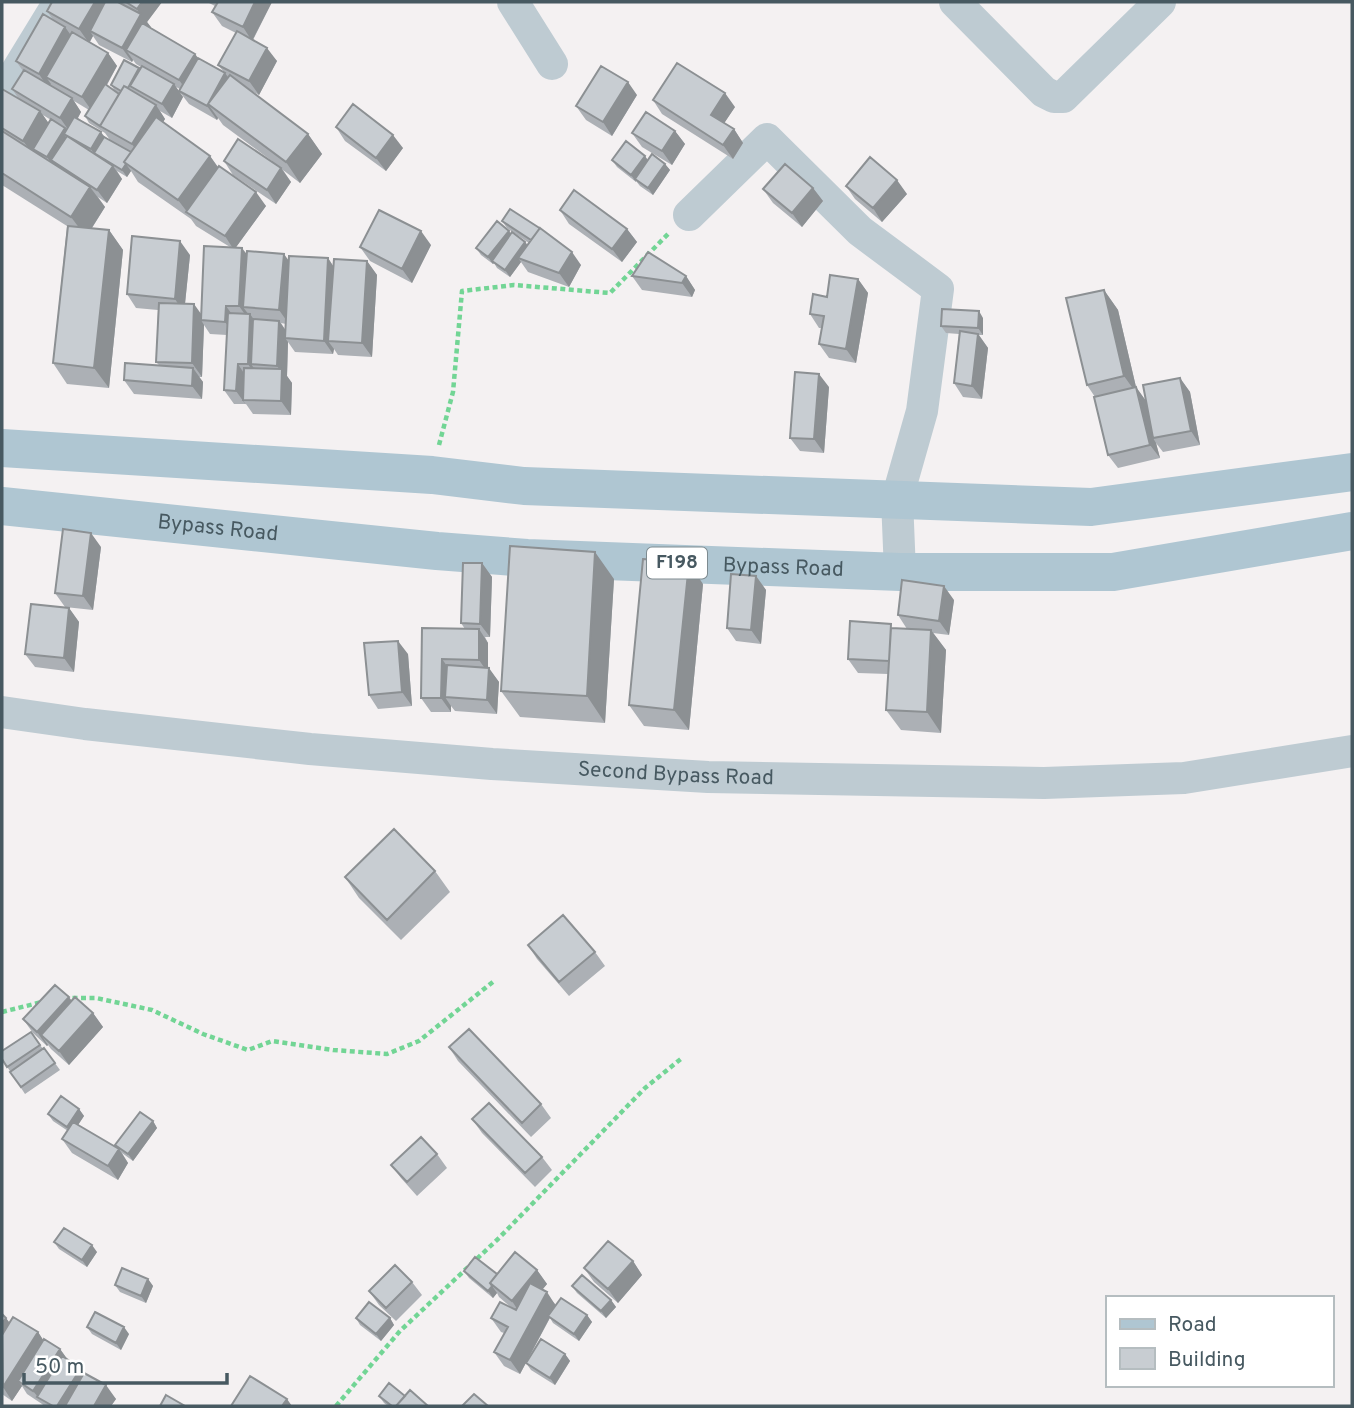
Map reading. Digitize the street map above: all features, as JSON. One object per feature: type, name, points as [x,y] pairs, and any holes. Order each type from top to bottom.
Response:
[{"type":"main road","points":[[2,448],[432,475],[524,485],[1091,507],[1352,471]]},
{"type":"main road","name":"Bypass Road","points":[[2,506],[527,558],[900,572],[1113,572],[1352,531]]},
{"type":"street","points":[[2,96],[59,2]]},
{"type":"street","points":[[513,2],[552,64]]},
{"type":"street","points":[[956,2],[1044,92],[1054,97],[1063,96],[1160,2]]},
{"type":"street","points":[[688,215],[767,139],[860,231],[938,289],[922,411],[897,499],[900,572]]},
{"type":"street","name":"Second Bypass Road","points":[[2,712],[310,749],[492,764],[709,776],[1044,783],[1171,779],[1352,751]]},
{"type":"path","points":[[432,475],[453,392],[462,291],[514,285],[610,293],[688,215]]},
{"type":"path","points":[[55,998],[96,998],[152,1010],[203,1034],[248,1050],[272,1041],[387,1054],[419,1041],[494,981]]},
{"type":"path","points":[[2,1012],[42,1002]]},
{"type":"path","points":[[336,1406],[400,1331],[498,1239],[645,1088],[682,1058]]},
{"type":"building","points":[[52,2],[95,2],[79,29],[47,11]]},
{"type":"building","points":[[105,2],[118,2],[141,14],[122,48],[90,31]]},
{"type":"building","points":[[126,2],[142,2],[137,9]]},
{"type":"building","points":[[218,2],[255,2],[243,27],[212,12]]},
{"type":"building","points":[[43,14],[65,27],[39,74],[16,61]]},
{"type":"building","points":[[142,23],[195,54],[179,80],[126,50]]},
{"type":"building","points":[[237,31],[267,48],[249,81],[218,65]]},
{"type":"building","points":[[72,32],[108,53],[82,97],[46,77]]},
{"type":"building","points":[[198,58],[225,73],[207,106],[179,91]]},
{"type":"building","points":[[124,60],[139,68],[128,88],[124,86],[121,91],[111,85]]},
{"type":"building","points":[[677,63],[725,93],[711,115],[734,129],[723,145],[653,100]]},
{"type":"building","points":[[142,66],[174,84],[162,104],[130,86]]},
{"type":"building","points":[[601,66],[628,82],[603,122],[576,106]]},
{"type":"building","points":[[24,70],[72,98],[60,118],[12,89]]},
{"type":"building","points":[[230,75],[308,134],[286,162],[208,104]]},
{"type":"building","points":[[105,84],[119,94],[100,126],[85,116]]},
{"type":"building","points":[[124,86],[156,105],[132,144],[100,126]]},
{"type":"building","points":[[2,89],[40,111],[23,141],[2,128]]},
{"type":"building","points":[[353,104],[393,135],[376,158],[336,127]]},
{"type":"building","points":[[646,112],[675,131],[662,151],[632,133]]},
{"type":"building","points":[[74,117],[101,132],[91,149],[64,134]]},
{"type":"building","points":[[156,117],[210,156],[178,200],[124,162]]},
{"type":"building","points":[[51,119],[65,128],[47,157],[33,149]]},
{"type":"building","points":[[2,131],[90,187],[71,217],[2,173]]},
{"type":"building","points":[[67,136],[113,166],[97,190],[51,160]]},
{"type":"building","points":[[104,137],[131,152],[122,170],[94,153]]},
{"type":"building","points":[[238,139],[281,168],[267,190],[224,161]]},
{"type":"building","points":[[626,141],[645,156],[631,175],[612,160]]},
{"type":"building","points":[[652,154],[665,164],[648,188],[635,179]]},
{"type":"building","points":[[870,157],[897,180],[873,208],[846,186]]},
{"type":"building","points":[[785,164],[813,188],[792,213],[763,189]]},
{"type":"building","points":[[219,166],[256,192],[225,236],[186,212]]},
{"type":"building","points":[[574,190],[627,229],[612,249],[560,210]]},
{"type":"building","points":[[510,209],[540,228],[531,240],[502,221]]},
{"type":"building","points":[[379,210],[421,231],[402,269],[360,247]]},
{"type":"building","points":[[497,221],[509,231],[488,257],[476,248]]},
{"type":"building","points":[[68,226],[109,230],[94,368],[53,363]]},
{"type":"building","points":[[540,228],[572,252],[559,273],[518,258]]},
{"type":"building","points":[[512,232],[525,242],[505,270],[492,261]]},
{"type":"building","points":[[132,236],[180,241],[175,299],[127,294]]},
{"type":"building","points":[[204,246],[242,248],[239,306],[226,306],[225,322],[201,320]]},
{"type":"building","points":[[247,251],[284,254],[279,310],[243,307]]},
{"type":"building","points":[[648,252],[686,276],[682,283],[632,276]]},
{"type":"building","points":[[289,256],[328,258],[324,341],[285,338]]},
{"type":"building","points":[[334,259],[367,261],[362,343],[328,341]]},
{"type":"building","points":[[830,275],[858,279],[846,349],[819,344],[824,316],[810,314],[813,294],[827,297]]},
{"type":"building","points":[[1104,290],[1124,376],[1087,385],[1066,298]]},
{"type":"building","points":[[159,303],[194,304],[192,363],[156,362]]},
{"type":"building","points":[[942,309],[979,311],[978,328],[941,326]]},
{"type":"building","points":[[228,313],[250,314],[248,364],[238,364],[236,391],[224,390]]},
{"type":"building","points":[[253,319],[279,321],[277,366],[251,364]]},
{"type":"building","points":[[960,331],[978,334],[972,386],[954,383]]},
{"type":"building","points":[[125,363],[193,368],[192,386],[124,380]]},
{"type":"building","points":[[244,368],[282,369],[281,401],[243,400]]},
{"type":"building","points":[[795,372],[819,374],[814,439],[790,438]]},
{"type":"building","points":[[1180,378],[1191,431],[1153,438],[1143,385]]},
{"type":"building","points":[[1136,387],[1150,445],[1108,455],[1094,397]]},
{"type":"building","points":[[63,529],[91,533],[83,596],[55,593]]},
{"type":"building","points":[[510,546],[595,552],[587,696],[501,691]]},
{"type":"building","points":[[643,559],[689,563],[674,710],[629,705]]},
{"type":"building","points":[[463,563],[482,563],[480,624],[461,623]]},
{"type":"building","points":[[731,574],[756,576],[751,630],[727,628]]},
{"type":"building","points":[[902,580],[944,586],[939,621],[898,615]]},
{"type":"building","points":[[31,604],[69,608],[64,658],[25,654]]},
{"type":"building","points":[[850,621],[891,624],[889,661],[848,659]]},
{"type":"building","points":[[422,628],[479,629],[479,660],[442,659],[441,698],[421,698]]},
{"type":"building","points":[[891,628],[931,630],[927,712],[886,710]]},
{"type":"building","points":[[398,641],[402,692],[369,695],[364,643]]},
{"type":"building","points":[[447,665],[489,668],[487,700],[445,697]]},
{"type":"building","points":[[394,829],[435,871],[387,920],[345,877]]},
{"type":"building","points":[[563,915],[595,952],[559,982],[528,945]]},
{"type":"building","points":[[55,985],[69,997],[37,1032],[23,1019]]},
{"type":"building","points":[[75,997],[93,1013],[59,1051],[41,1035]]},
{"type":"building","points":[[469,1029],[541,1104],[522,1123],[449,1047]]},
{"type":"building","points":[[31,1032],[40,1045],[7,1067],[2,1059],[2,1051]]},
{"type":"building","points":[[44,1048],[55,1063],[21,1087],[10,1072]]},
{"type":"building","points":[[61,1096],[79,1109],[67,1127],[48,1114]]},
{"type":"building","points":[[489,1103],[542,1157],[525,1173],[472,1119]]},
{"type":"building","points":[[140,1112],[153,1121],[128,1154],[115,1145]]},
{"type":"building","points":[[73,1122],[119,1149],[108,1166],[62,1139]]},
{"type":"building","points":[[421,1137],[437,1154],[407,1182],[391,1165]]},
{"type":"building","points":[[64,1228],[92,1245],[82,1260],[54,1242]]},
{"type":"building","points":[[608,1241],[633,1261],[608,1289],[584,1268]]},
{"type":"building","points":[[515,1252],[537,1270],[512,1301],[490,1283]]},
{"type":"building","points":[[475,1257],[497,1274],[488,1291],[464,1271]]},
{"type":"building","points":[[395,1265],[412,1282],[386,1308],[369,1291]]},
{"type":"building","points":[[122,1268],[148,1279],[141,1296],[115,1285]]},
{"type":"building","points":[[582,1275],[611,1300],[601,1311],[572,1286]]},
{"type":"building","points":[[530,1283],[547,1292],[510,1360],[494,1352],[508,1327],[491,1318],[500,1302],[516,1310]]},
{"type":"building","points":[[561,1298],[587,1315],[574,1334],[548,1316]]},
{"type":"building","points":[[369,1302],[390,1318],[376,1334],[356,1318]]},
{"type":"building","points":[[95,1312],[124,1327],[116,1343],[87,1327]]},
{"type":"building","points":[[13,1317],[38,1332],[3,1387],[2,1335]]},
{"type":"building","points":[[44,1339],[60,1349],[33,1391],[18,1381]]},
{"type":"building","points":[[541,1339],[565,1354],[550,1378],[526,1363]]},
{"type":"building","points":[[62,1356],[81,1368],[57,1406],[53,1406],[37,1397]]},
{"type":"building","points":[[84,1373],[106,1385],[94,1406],[65,1406]]},
{"type":"building","points":[[250,1376],[287,1399],[282,1406],[231,1406]]},
{"type":"building","points":[[389,1383],[405,1396],[396,1406],[379,1396]]},
{"type":"building","points":[[410,1390],[428,1406],[396,1406]]},
{"type":"building","points":[[474,1394],[488,1406],[462,1406]]},
{"type":"building","points":[[166,1395],[185,1406],[160,1406]]}]
